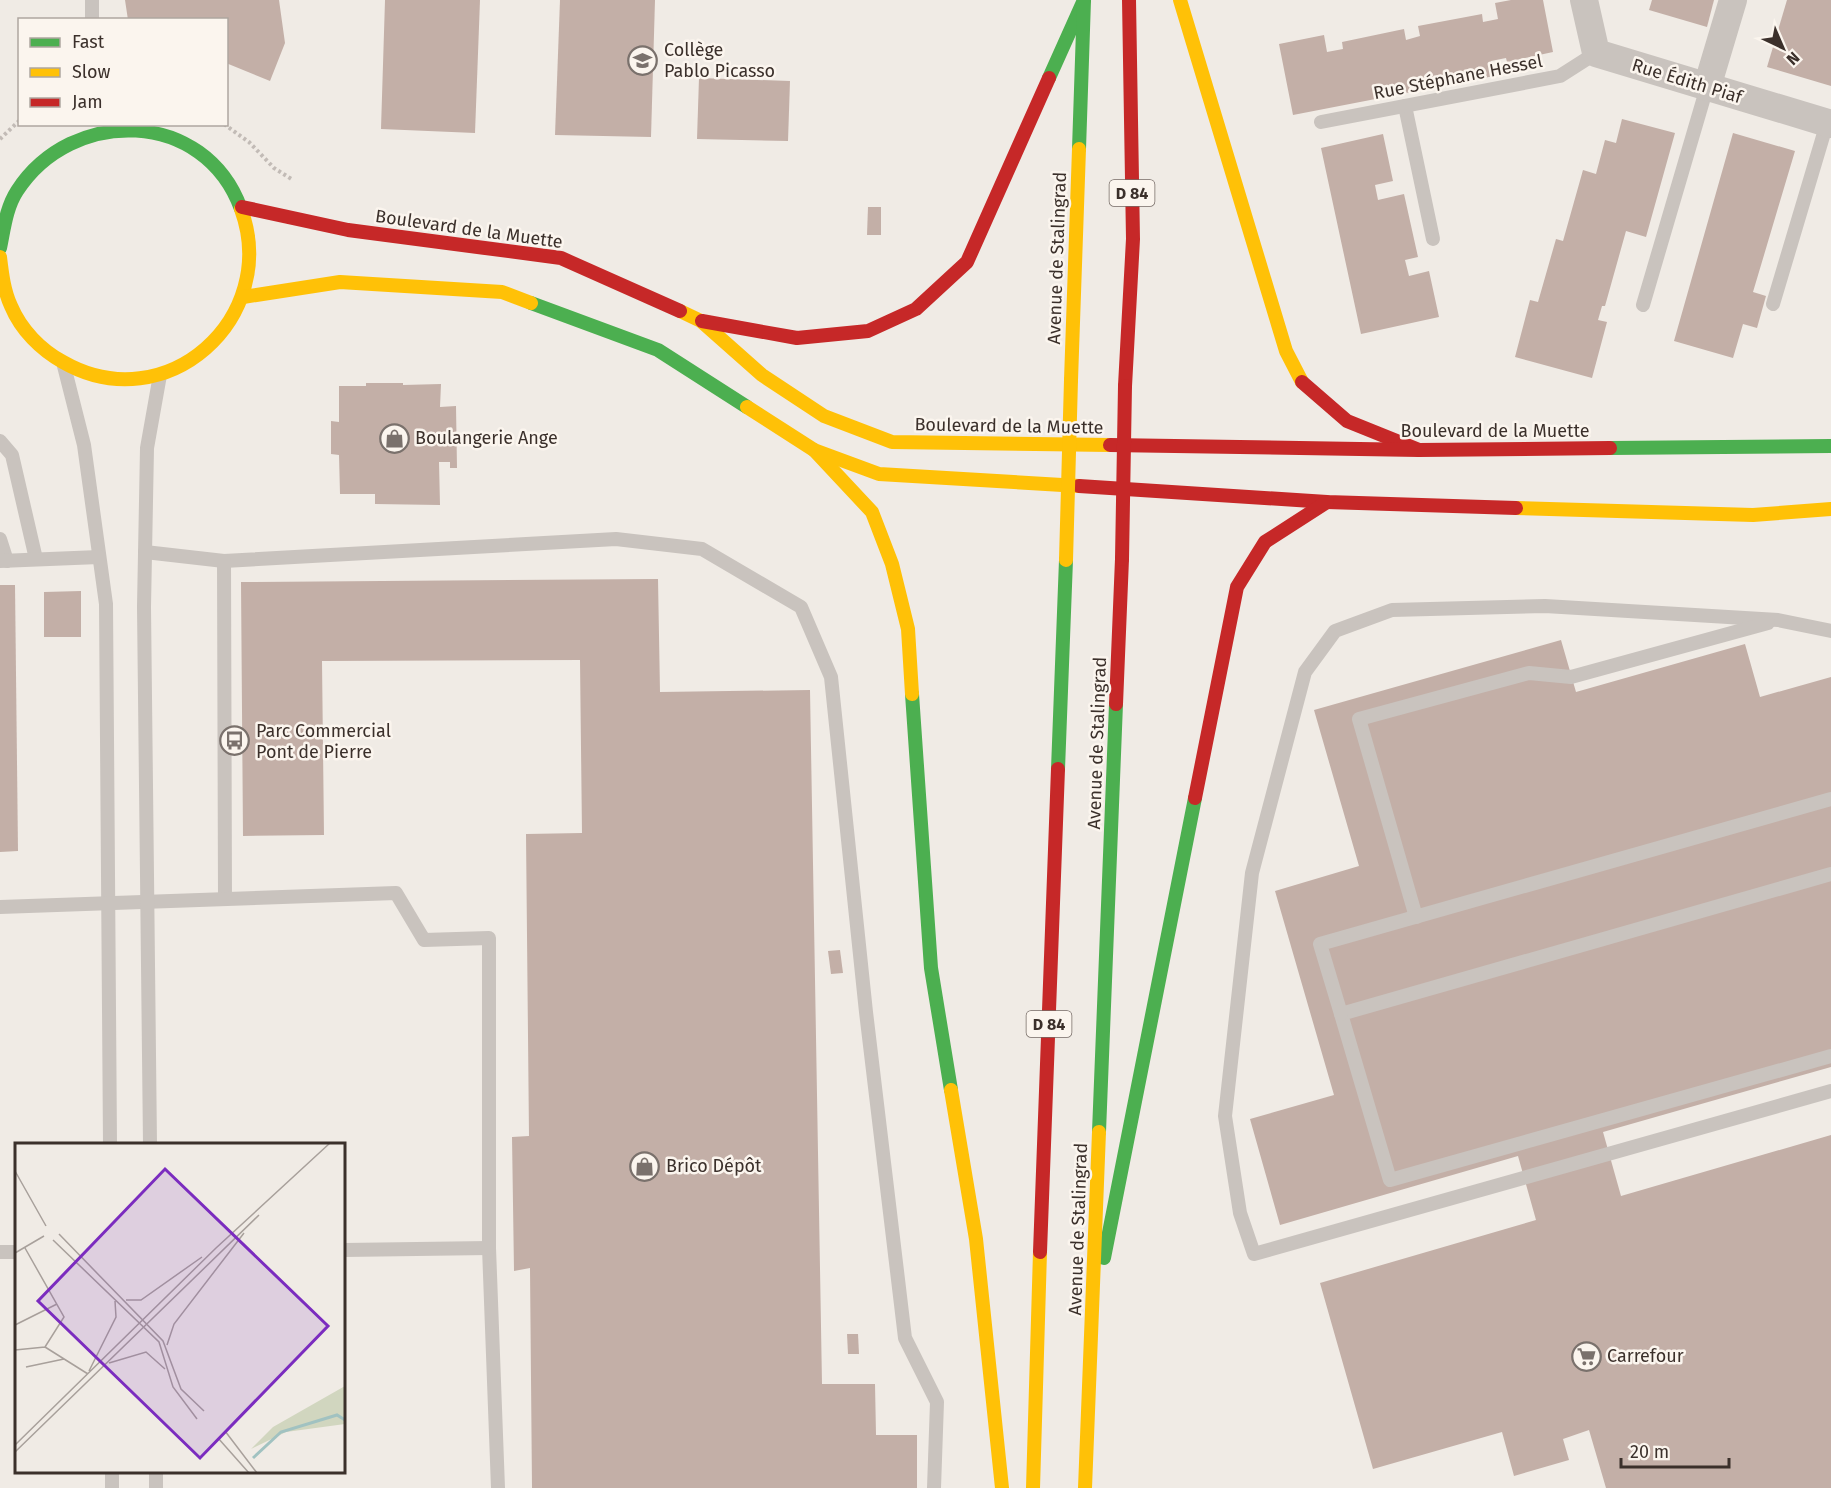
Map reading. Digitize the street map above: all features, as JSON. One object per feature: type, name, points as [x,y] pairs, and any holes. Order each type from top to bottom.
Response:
[{"type":"main road","points":[[701,321],[797,338],[868,331],[916,309],[968,262],[1084,0]]},
{"type":"main road","name":"Avenue de Stalingrad","points":[[1033,1488],[1084,0]]},
{"type":"main road","name":"Avenue de Stalingrad","points":[[1084,1488],[1122,559],[1125,386],[1133,239],[1129,0]]},
{"type":"main road","points":[[1180,0],[1286,351],[1304,385],[1347,421],[1419,450]]},
{"type":"main road","points":[[0,248],[4,210],[39,162],[70,141],[105,127],[148,130],[188,144],[220,171],[242,207],[251,252],[249,274],[243,297],[230,323],[210,346],[187,363],[160,375],[127,380],[94,376],[63,364],[38,345],[19,322],[3,293],[0,257]]},
{"type":"main road","name":"Boulevard de la Muette","points":[[242,207],[348,230],[561,258],[701,321],[762,375],[824,416],[892,442],[1419,450],[1831,446]]},
{"type":"main road","points":[[243,297],[340,282],[502,292],[658,350],[814,450],[879,474],[1327,502],[1753,515],[1831,509]]},
{"type":"main road","points":[[814,450],[872,512],[892,564],[908,629],[931,968],[976,1239],[1002,1488]]},
{"type":"main road","points":[[1092,1316],[1237,587],[1265,542],[1327,502]]},
{"type":"street","points":[[1584,0],[1596,53]]},
{"type":"street","points":[[1707,87],[1733,0]]},
{"type":"street","name":"Rue Édith Piaf","points":[[1596,53],[1829,123]]},
{"type":"lane","points":[[92,0],[92,18]]},
{"type":"lane","name":"Rue Stéphane Hessel","points":[[1321,122],[1560,76],[1596,53]]},
{"type":"lane","points":[[1643,305],[1707,87]]},
{"type":"lane","points":[[1405,106],[1433,239]]},
{"type":"lane","points":[[1773,304],[1829,123]]},
{"type":"lane","points":[[63,364],[84,445],[106,604],[110,1143]]},
{"type":"lane","points":[[150,1143],[145,552],[147,448],[160,375]]},
{"type":"lane","points":[[0,441],[12,455],[36,559]]},
{"type":"lane","points":[[1753,515],[1831,521]]},
{"type":"lane","points":[[0,539],[4,561],[99,557]]},
{"type":"lane","points":[[145,552],[224,561],[616,539],[702,549],[801,607],[831,677],[865,1000],[905,1338],[937,1402],[934,1488]]},
{"type":"lane","points":[[224,561],[225,899]]},
{"type":"lane","points":[[1831,631],[1778,620],[1545,606],[1392,610],[1335,631],[1305,672],[1252,873],[1225,1116],[1240,1213],[1254,1254],[1831,1091]]},
{"type":"lane","points":[[1416,917],[1359,719],[1529,673],[1571,677],[1778,620]]},
{"type":"lane","points":[[1831,799],[1320,944],[1390,1180],[1831,1056]]},
{"type":"lane","points":[[1341,1014],[1831,874]]},
{"type":"lane","points":[[0,907],[396,893],[424,940],[489,938],[489,1248],[498,1488]]},
{"type":"lane","points":[[345,1250],[489,1248]]},
{"type":"path","points":[[0,139],[18,122]]},
{"type":"path","points":[[227,126],[249,142],[273,168],[310,192],[311,222]]},
{"type":"building","points":[[125,0],[279,0],[285,43],[270,81],[228,64],[228,18],[128,18]]},
{"type":"building","points":[[385,0],[480,0],[475,133],[381,129]]},
{"type":"building","points":[[560,0],[655,0],[651,137],[555,135]]},
{"type":"building","points":[[1511,0],[1543,0],[1553,52],[1507,62],[1506,58],[1491,61],[1494,76],[1293,115],[1279,44],[1324,35],[1327,52],[1343,49],[1342,42],[1404,29],[1406,40],[1420,36],[1418,26],[1482,14],[1483,22],[1498,19],[1495,3]]},
{"type":"building","points":[[1652,0],[1714,0],[1707,27],[1649,10]]},
{"type":"building","points":[[1787,0],[1831,0],[1831,86],[1767,67]]},
{"type":"building","points":[[699,78],[790,81],[788,141],[697,139]]},
{"type":"building","points":[[1622,119],[1675,133],[1646,237],[1626,231],[1605,306],[1602,306],[1598,320],[1607,322],[1592,378],[1515,357],[1530,300],[1538,302],[1556,239],[1563,241],[1583,170],[1596,174],[1605,140],[1616,143]]},
{"type":"building","points":[[1733,133],[1795,151],[1753,292],[1766,296],[1757,328],[1743,324],[1733,358],[1674,341]]},
{"type":"building","points":[[1383,134],[1393,181],[1375,185],[1378,200],[1404,194],[1418,257],[1405,260],[1409,276],[1429,271],[1439,317],[1361,334],[1321,148]]},
{"type":"building","points":[[868,207],[881,207],[881,235],[867,235]]},
{"type":"building","name":"Boulangerie Ange","points":[[366,383],[441,384],[440,407],[456,406],[457,468],[450,468],[450,462],[439,462],[440,505],[375,504],[375,494],[340,494],[339,455],[331,454],[331,421],[339,422],[339,386],[366,386]]},
{"type":"building","points":[[658,579],[660,692],[810,690],[822,1384],[875,1384],[876,1435],[917,1435],[917,1488],[532,1488],[530,1268],[514,1271],[512,1137],[529,1136],[526,834],[582,833],[580,660],[322,661],[324,835],[243,836],[241,582]]},
{"type":"building","points":[[0,585],[15,585],[18,851],[0,852]]},
{"type":"building","points":[[81,591],[81,637],[44,637],[44,592]]},
{"type":"building","points":[[1561,640],[1576,692],[1745,644],[1760,697],[1831,677],[1831,1067],[1603,1132],[1621,1196],[1831,1135],[1831,1488],[1606,1488],[1589,1430],[1563,1439],[1569,1460],[1514,1476],[1502,1432],[1373,1469],[1320,1283],[1536,1220],[1518,1156],[1280,1225],[1250,1119],[1334,1095],[1275,891],[1359,866],[1314,710]]},
{"type":"building","points":[[840,950],[843,973],[831,974],[828,951]]},
{"type":"building","points":[[847,1334],[858,1334],[859,1354],[848,1354]]},
{"type":"traffic: fast","points":[[1049,78],[1084,0]]},
{"type":"traffic: fast","points":[[1079,149],[1084,0]]},
{"type":"traffic: fast","points":[[0,248],[10,204],[17,191],[41,163],[70,144],[103,133],[136,131],[169,137],[199,152],[223,176],[241,209]]},
{"type":"traffic: fast","points":[[531,303],[658,350],[747,407]]},
{"type":"traffic: fast","points":[[1610,448],[1831,446]]},
{"type":"traffic: fast","points":[[1058,769],[1066,560]]},
{"type":"traffic: fast","points":[[912,694],[931,968],[951,1090]]},
{"type":"traffic: fast","points":[[1099,1132],[1116,704]]},
{"type":"traffic: fast","points":[[1104,1258],[1195,798]]},
{"type":"traffic: slow","points":[[1180,0],[1286,351],[1302,382]]},
{"type":"traffic: slow","points":[[1071,380],[1079,149]]},
{"type":"traffic: slow","points":[[0,257],[5,288],[15,315],[26,331],[47,352],[63,362],[102,377],[140,378],[175,368],[206,348],[229,321],[245,287],[249,249],[241,209]]},
{"type":"traffic: slow","points":[[243,297],[340,282],[502,292],[531,303]]},
{"type":"traffic: slow","points":[[680,311],[701,321],[762,375],[824,416],[892,442],[1110,445]]},
{"type":"traffic: slow","points":[[1066,560],[1071,380]]},
{"type":"traffic: slow","points":[[747,407],[814,450],[879,474],[1079,486]]},
{"type":"traffic: slow","points":[[814,450],[872,512],[892,564],[908,629],[912,694]]},
{"type":"traffic: slow","points":[[1516,508],[1753,515],[1831,509]]},
{"type":"traffic: slow","points":[[951,1090],[976,1239],[1002,1488]]},
{"type":"traffic: slow","points":[[1085,1488],[1099,1132]]},
{"type":"traffic: slow","points":[[1033,1488],[1040,1252]]},
{"type":"traffic: jam","points":[[1125,386],[1133,239],[1129,0]]},
{"type":"traffic: jam","points":[[702,321],[797,338],[868,331],[916,309],[967,262],[1049,78]]},
{"type":"traffic: jam","points":[[242,207],[348,230],[561,258],[680,311]]},
{"type":"traffic: jam","points":[[1302,382],[1347,421],[1419,450]]},
{"type":"traffic: jam","points":[[1122,559],[1125,386]]},
{"type":"traffic: jam","points":[[1110,445],[1419,450],[1610,448]]},
{"type":"traffic: jam","points":[[1079,486],[1327,502],[1516,508]]},
{"type":"traffic: jam","points":[[1195,798],[1237,587],[1265,542],[1327,502]]},
{"type":"traffic: jam","points":[[1116,704],[1122,559]]},
{"type":"traffic: jam","points":[[1040,1252],[1058,769]]},
{"type":"place","name":"Collège Pablo Picasso","points":[[643,60]]},
{"type":"place","name":"Boulangerie Ange","points":[[394,438]]},
{"type":"place","name":"Parc Commercial Pont de Pierre","points":[[235,741]]},
{"type":"place","name":"Brico Dépôt","points":[[645,1166]]},
{"type":"place","name":"Carrefour","points":[[1586,1356]]}]
